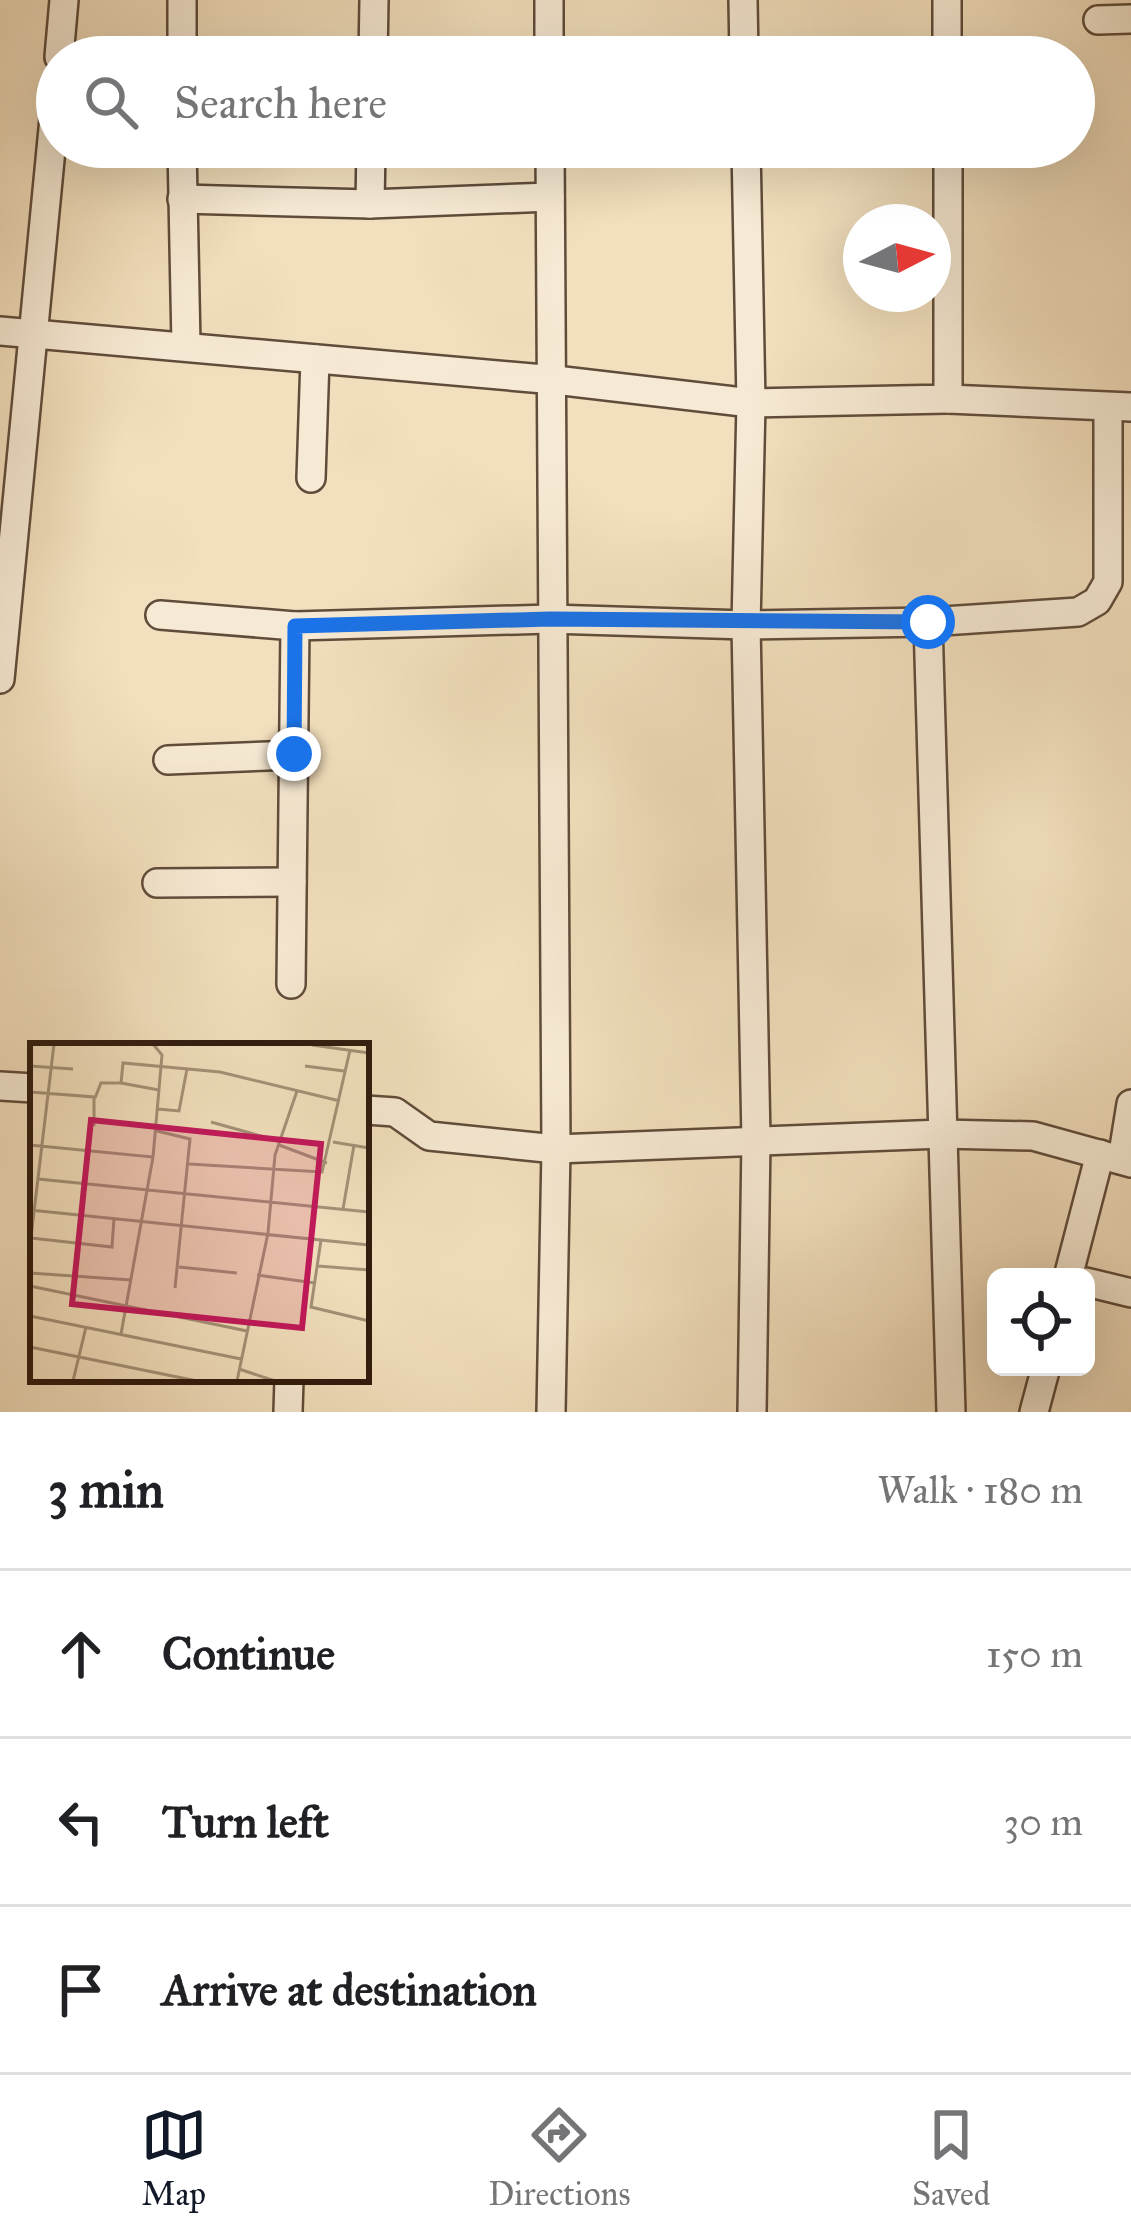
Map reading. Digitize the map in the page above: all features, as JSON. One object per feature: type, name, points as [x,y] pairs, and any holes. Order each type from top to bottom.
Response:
[{"type":"street","points":[[61,36],[64,0]]},
{"type":"street","points":[[182,0],[182,36]]},
{"type":"street","points":[[373,36],[374,0]]},
{"type":"street","points":[[549,0],[549,36]]},
{"type":"street","points":[[743,0],[744,36]]},
{"type":"street","points":[[947,0],[947,36]]},
{"type":"street","points":[[1098,20],[1131,19]]},
{"type":"street","points":[[0,679],[50,168]]},
{"type":"street","points":[[182,168],[186,345]]},
{"type":"street","points":[[370,204],[371,168]]},
{"type":"street","points":[[550,168],[555,380],[550,619],[556,1149],[551,1412]]},
{"type":"street","points":[[746,168],[751,403],[746,625],[756,1140],[752,1412]]},
{"type":"street","points":[[947,168],[948,399]]},
{"type":"street","points":[[182,200],[370,204],[550,197]]},
{"type":"street","points":[[0,332],[186,345],[751,403],[948,399],[1120,408],[1108,582],[1097,601],[1078,611],[928,622],[746,625],[550,619],[295,626],[160,615]]},
{"type":"street","points":[[311,478],[315,358]]},
{"type":"street","points":[[928,622],[951,1412]]},
{"type":"street","points":[[291,984],[295,626]]},
{"type":"street","points":[[167,760],[294,754]]},
{"type":"street","points":[[157,884],[292,882]]},
{"type":"street","points":[[0,1086],[30,1088]]},
{"type":"street","points":[[1073,1268],[1118,1159],[1131,1104]]},
{"type":"street","points":[[369,1110],[395,1112],[429,1136],[556,1149],[942,1134],[1033,1136],[1118,1159]]},
{"type":"street","points":[[1095,1284],[1131,1293]]},
{"type":"street","points":[[1034,1412],[1044,1376]]},
{"type":"street","points":[[287,1412],[289,1382]]},
{"type":"route","points":[[294,754],[295,626],[550,619],[746,625],[928,622]]}]
